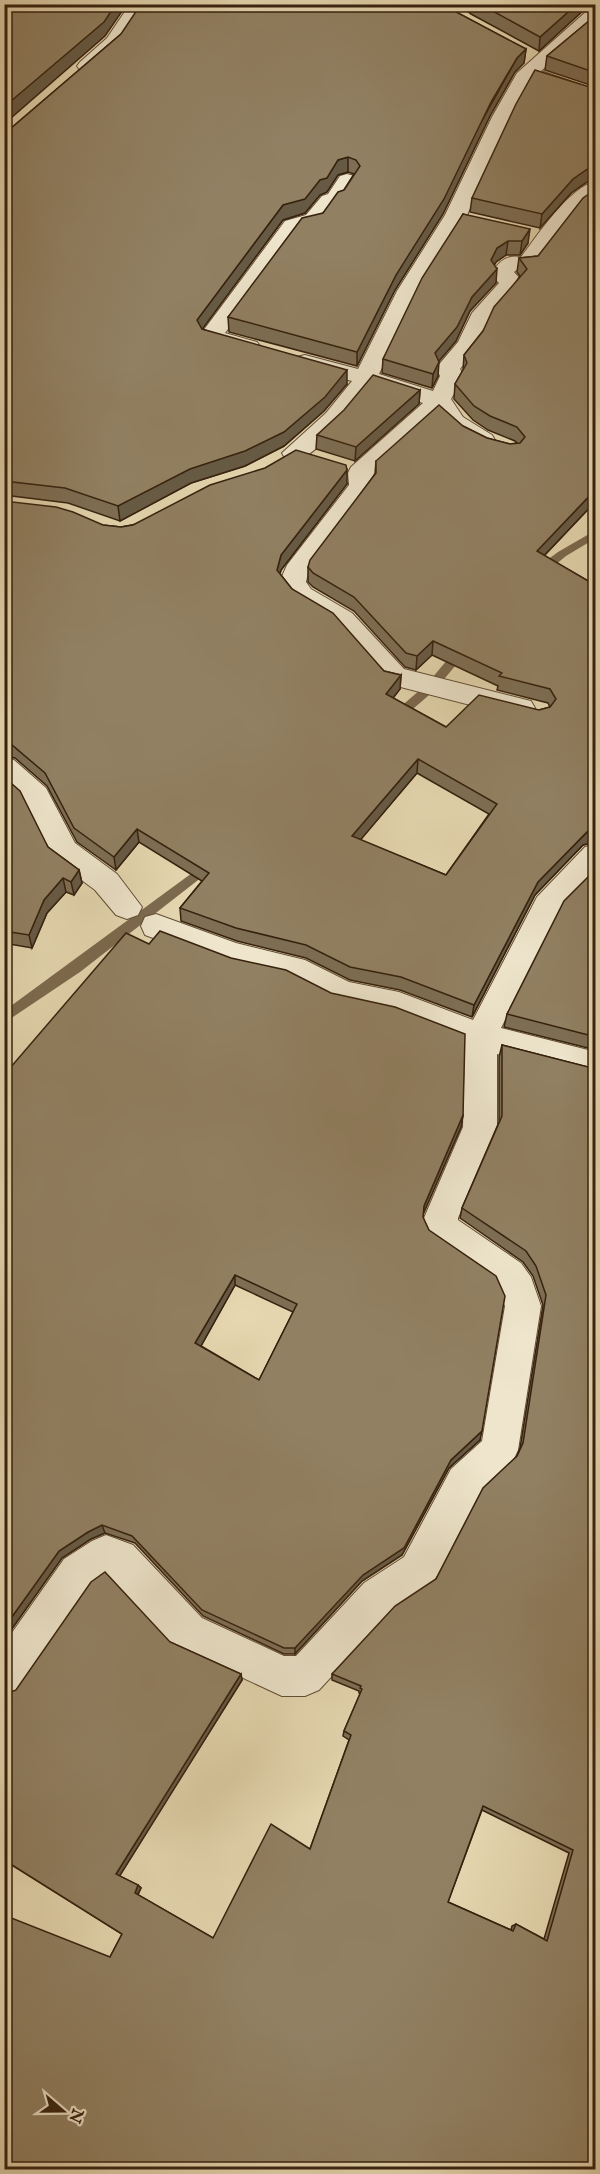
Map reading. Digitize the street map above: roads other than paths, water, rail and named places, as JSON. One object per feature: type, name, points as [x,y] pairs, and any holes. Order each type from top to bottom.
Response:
[{"type":"street","points":[[72,79],[114,42],[140,4]]},
{"type":"street","points":[[316,463],[334,418],[366,378],[408,291],[455,217],[502,117],[533,67],[567,41],[596,13]]},
{"type":"street","points":[[520,51],[533,67],[596,97]]},
{"type":"street","points":[[346,180],[335,200],[329,200],[314,220],[293,226],[211,336],[366,378],[440,401],[454,422],[479,438],[499,447]]},
{"type":"street","points":[[316,463],[440,401],[450,385],[452,376],[448,368],[469,344],[480,318],[512,282],[502,275],[504,269],[514,262],[526,264],[572,207],[596,187]]},
{"type":"street","points":[[455,217],[478,222]]},
{"type":"street","points":[[523,233],[546,239]]},
{"type":"street","points":[[316,463],[362,486],[296,571],[292,583],[302,595],[344,620],[395,676],[537,712]]},
{"type":"street","points":[[4,767],[36,796],[64,850],[106,882],[127,907]]},
{"type":"street","points":[[4,1680],[78,1573],[106,1555],[119,1558],[188,1632],[282,1676],[291,1678],[305,1676],[378,1597],[418,1571],[465,1482],[499,1450],[523,1306],[518,1289],[508,1274],[441,1228],[441,1218],[480,1127],[481,1036],[548,905],[596,855]]},
{"type":"street","points":[[156,926],[233,955],[294,969],[343,994],[399,1005],[458,1030],[596,1066]]},
{"type":"waterway","points":[[539,572],[562,554],[596,533]]},
{"type":"waterway","points":[[396,717],[431,687],[462,650]]},
{"type":"waterway","points":[[4,1018],[75,968],[207,867]]}]
